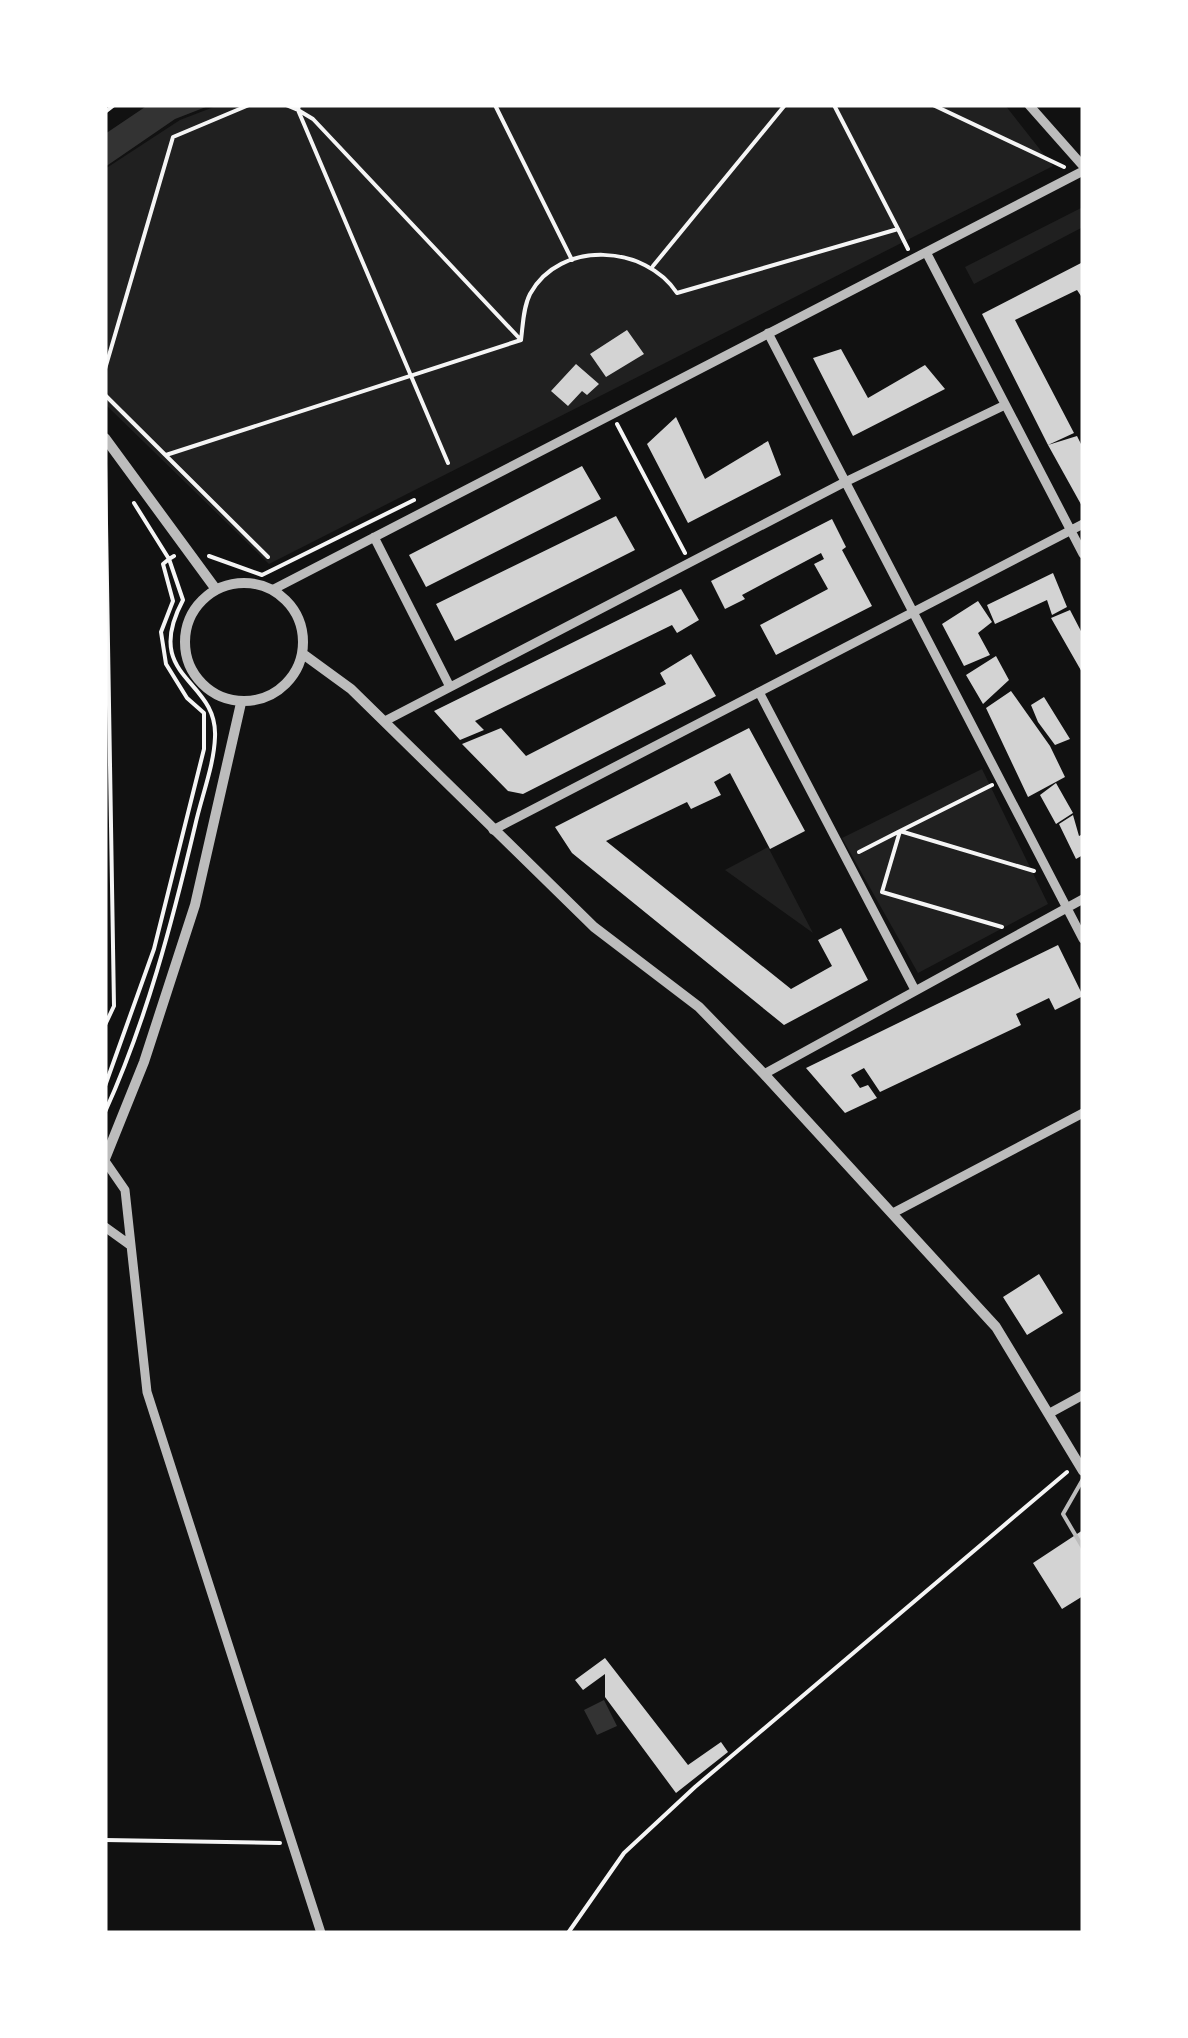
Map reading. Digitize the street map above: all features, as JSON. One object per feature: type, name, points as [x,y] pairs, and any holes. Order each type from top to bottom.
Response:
[{"type":"street","points":[[274,589],[296,618],[303,654],[286,685],[240,703],[204,684],[191,666],[187,626],[202,599],[215,588],[240,583],[274,589],[1081,170],[1030,105]]},
{"type":"street","points":[[926,252],[1083,554]]},
{"type":"street","points":[[768,334],[1083,940]]},
{"type":"street","points":[[385,720],[843,483],[1006,405]]},
{"type":"street","points":[[105,438],[215,588]]},
{"type":"street","points":[[493,830],[1083,524]]},
{"type":"street","points":[[374,537],[449,686]]},
{"type":"street","points":[[303,654],[385,720],[594,927],[699,1007],[764,1074],[996,1327],[1081,1471]]},
{"type":"street","points":[[759,692],[915,990]]},
{"type":"street","points":[[240,703],[195,905],[144,1062],[105,1160],[124,1190],[147,1392],[289,1844],[321,1933]]},
{"type":"street","points":[[764,1074],[1083,899]]},
{"type":"street","points":[[893,1213],[1083,1112]]},
{"type":"street","points":[[105,1228],[130,1245]]},
{"type":"street","points":[[1050,1413],[1083,1395]]},
{"type":"lane","points":[[1081,1471],[1063,1514],[1083,1548]]},
{"type":"path","points":[[105,112],[114,105]]},
{"type":"path","points":[[105,368],[173,137],[249,105]]},
{"type":"path","points":[[286,105],[298,107],[313,119],[522,340]]},
{"type":"path","points":[[495,105],[572,260]]},
{"type":"path","points":[[652,266],[785,105]]},
{"type":"path","points":[[834,105],[912,259]]},
{"type":"path","points":[[932,105],[1081,170]]},
{"type":"path","points":[[298,107],[448,463]]},
{"type":"path","points":[[522,340],[528,297],[555,267],[572,260],[618,256],[652,266],[677,294],[898,229]]},
{"type":"path","points":[[166,456],[522,340]]},
{"type":"path","points":[[105,396],[268,557]]},
{"type":"path","points":[[612,414],[690,562]]},
{"type":"path","points":[[105,461],[112,472]]},
{"type":"path","points":[[105,461],[114,1006],[105,1025]]},
{"type":"path","points":[[105,1112],[137,1033],[178,899],[215,740],[210,705],[176,667],[170,646],[171,622],[183,600],[169,559],[130,496]]},
{"type":"path","points":[[105,1086],[154,949],[204,749],[204,713],[187,698],[166,664],[161,632],[173,601],[163,564],[186,548]]},
{"type":"path","points":[[846,858],[1000,781]]},
{"type":"path","points":[[900,832],[1050,876]]},
{"type":"path","points":[[900,832],[882,892],[1021,933]]},
{"type":"path","points":[[568,1933],[624,1853],[695,1787],[1081,1471]]},
{"type":"path","points":[[105,1840],[289,1844]]},
{"type":"shaded area","points":[[148,105],[211,105],[175,119],[105,167],[105,134]]},
{"type":"shaded area","points":[[219,105],[1005,105],[1053,166],[269,564],[105,404],[105,169],[180,120]]},
{"type":"shaded area","points":[[1083,207],[1083,227],[974,284],[965,267]]},
{"type":"shaded area","points":[[982,769],[1048,904],[918,973],[842,838]]},
{"type":"shaded area","points":[[768,847],[813,933],[725,870]]},
{"type":"shaded area","points":[[604,1700],[617,1726],[597,1735],[584,1710]]},
{"type":"building","points":[[1083,262],[1083,299],[1077,290],[1015,320],[1074,433],[1048,445],[982,314]]},
{"type":"building","points":[[627,330],[644,354],[606,377],[590,354]]},
{"type":"building","points":[[841,349],[868,398],[925,365],[945,389],[853,436],[813,358]]},
{"type":"building","points":[[576,364],[599,384],[587,395],[582,391],[568,406],[551,391]]},
{"type":"building","points":[[676,417],[705,479],[768,441],[781,475],[688,523],[647,444]]},
{"type":"building","points":[[1077,436],[1083,448],[1083,508],[1048,445]]},
{"type":"building","points":[[582,466],[601,499],[426,587],[409,555]]},
{"type":"building","points":[[616,516],[635,550],[455,641],[436,604]]},
{"type":"building","points":[[832,519],[846,547],[842,550],[872,606],[776,655],[760,625],[828,589],[814,564],[824,559],[821,553],[742,595],[745,599],[725,609],[711,581]]},
{"type":"building","points":[[1053,573],[1067,607],[1052,615],[1047,600],[995,624],[987,605]]},
{"type":"building","points":[[681,589],[699,620],[677,633],[672,625],[475,721],[484,730],[460,740],[434,711]]},
{"type":"building","points":[[978,601],[992,622],[978,633],[990,655],[964,666],[942,624]]},
{"type":"building","points":[[1070,610],[1083,635],[1083,674],[1051,618]]},
{"type":"building","points":[[691,654],[716,696],[523,794],[508,791],[462,744],[501,728],[526,756],[666,684],[660,673]]},
{"type":"building","points":[[996,656],[1009,680],[983,704],[966,675]]},
{"type":"building","points":[[1011,691],[1050,746],[1065,777],[1028,797],[986,708]]},
{"type":"building","points":[[1044,697],[1070,739],[1055,745],[1038,722],[1031,705]]},
{"type":"building","points":[[749,728],[805,831],[770,849],[730,773],[714,782],[721,795],[691,809],[687,802],[606,841],[791,989],[832,966],[818,940],[841,928],[868,980],[784,1025],[572,853],[555,827]]},
{"type":"building","points":[[1056,783],[1073,813],[1056,824],[1040,795]]},
{"type":"building","points":[[1073,815],[1079,836],[1083,834],[1083,855],[1076,859],[1059,824]]},
{"type":"building","points":[[1058,945],[1083,996],[1055,1010],[1049,998],[1016,1014],[1021,1025],[880,1092],[864,1068],[851,1075],[860,1088],[868,1085],[877,1098],[845,1113],[806,1068]]},
{"type":"building","points":[[1039,1274],[1063,1313],[1027,1335],[1003,1297]]},
{"type":"building","points":[[1083,1530],[1083,1596],[1062,1609],[1033,1563]]},
{"type":"building","points":[[605,1658],[688,1765],[721,1742],[728,1752],[676,1793],[605,1697],[605,1674],[583,1690],[575,1680]]}]
